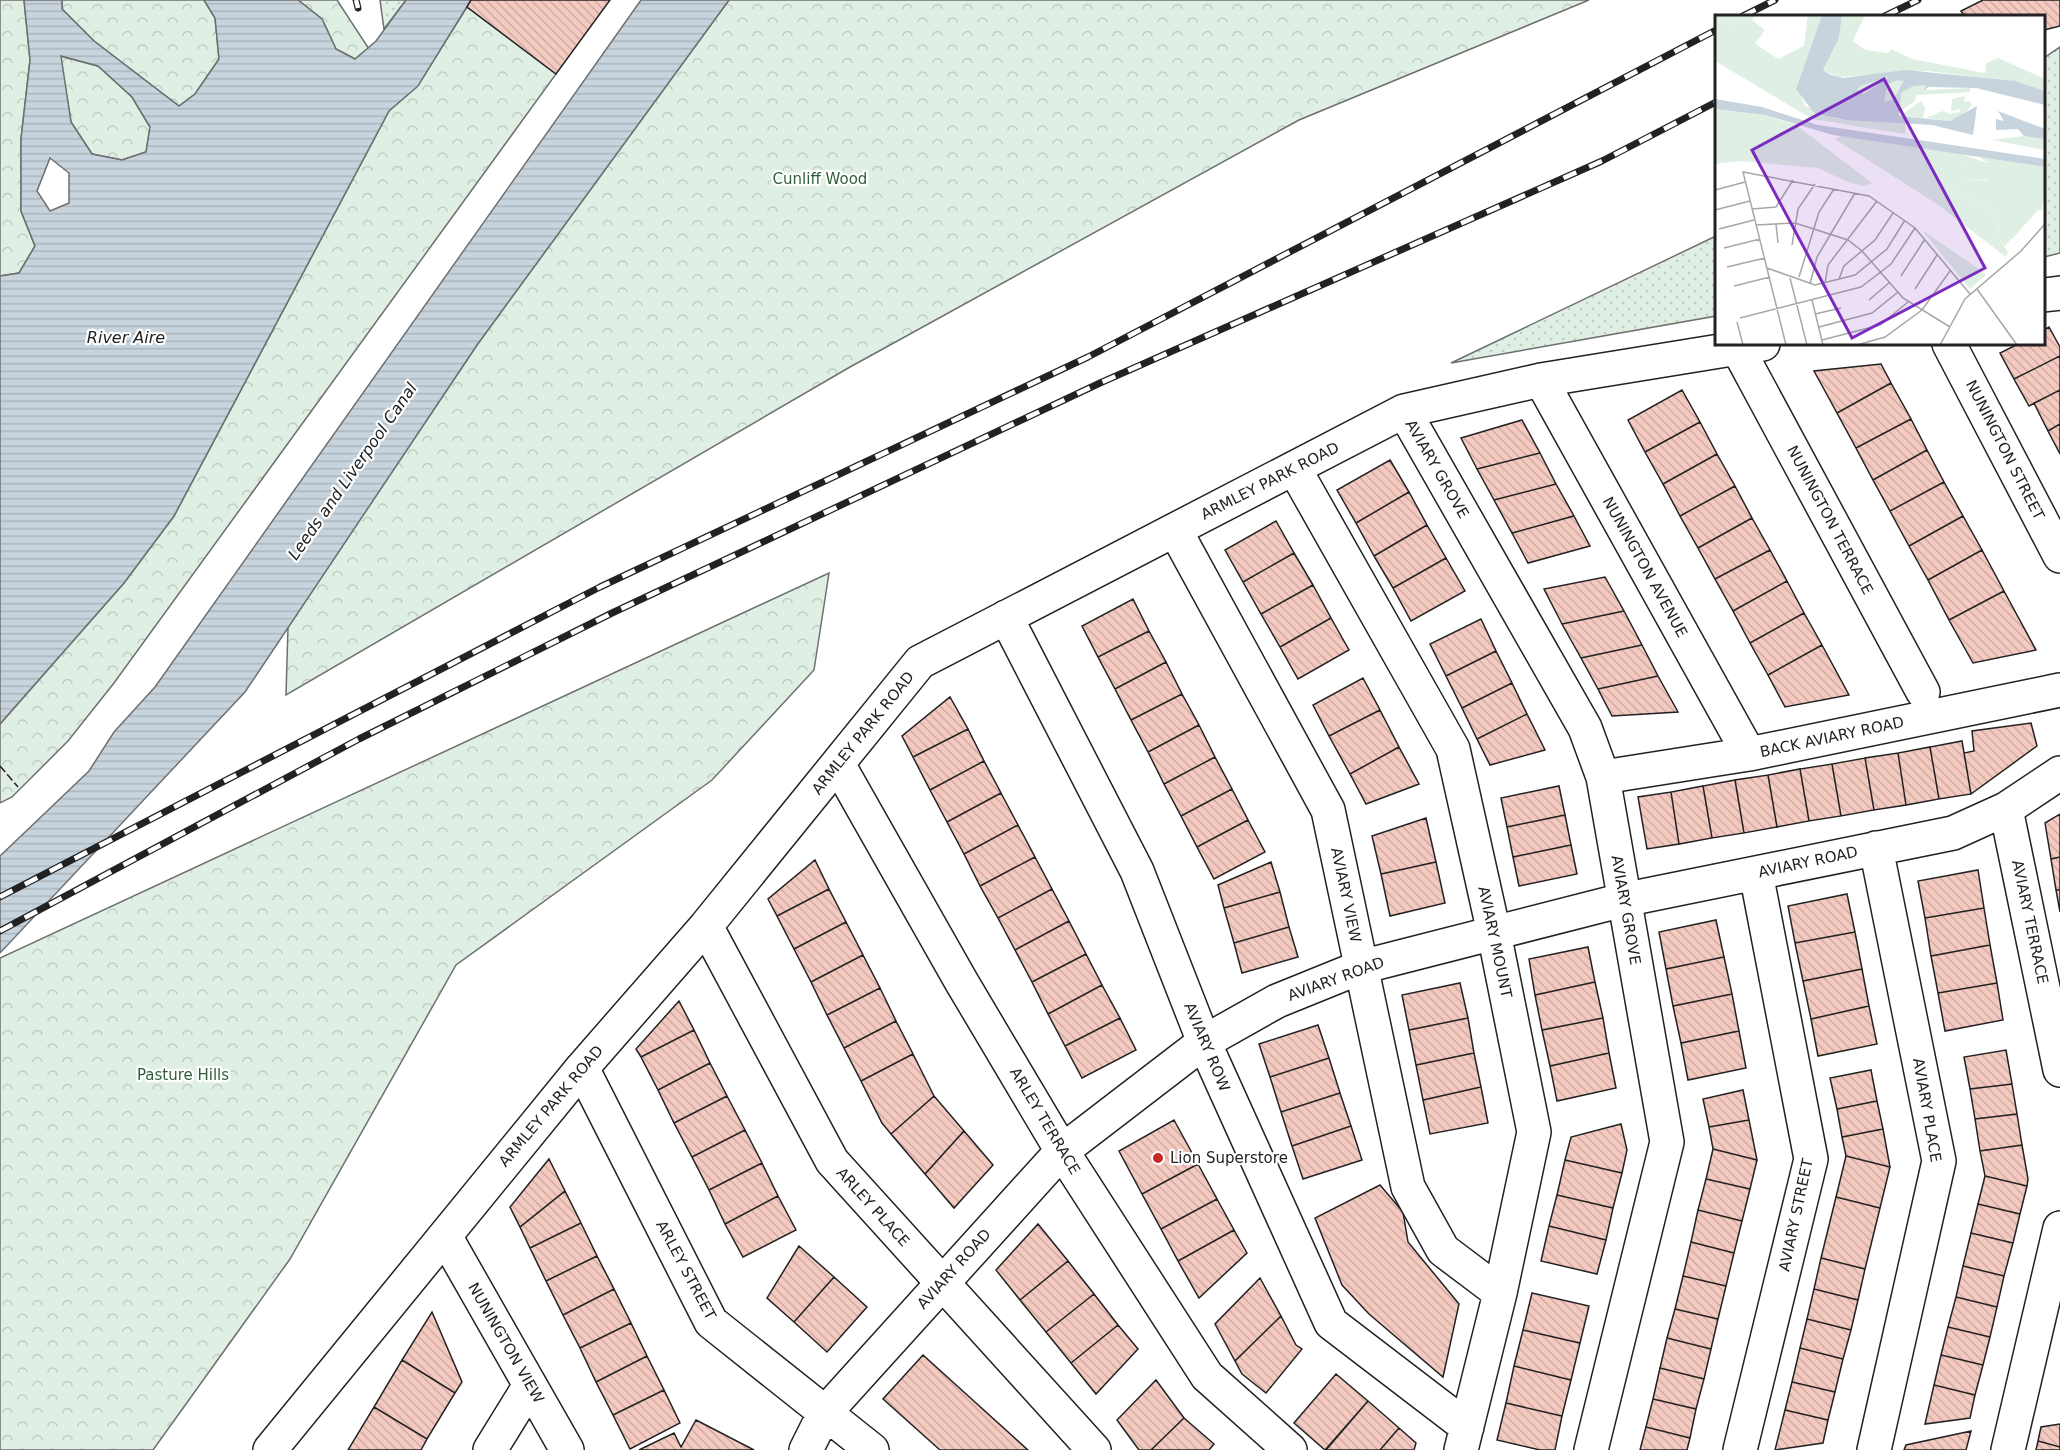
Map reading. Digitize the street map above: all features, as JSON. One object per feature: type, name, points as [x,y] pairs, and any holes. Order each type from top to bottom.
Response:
[{"type":"street","points":[[2045,295],[2060,293]]},
{"type":"street","name":"NUNINGTON STREET","points":[[1950,345],[2060,556]]},
{"type":"street","name":"ARMLEY PARK ROAD","points":[[270,1450],[582,1068],[706,926],[920,662],[1404,411],[1541,380],[1751,346]]},
{"type":"street","name":"NUNINGTON TERRACE","points":[[1751,346],[1923,692]]},
{"type":"street","name":"NUNINGTON AVENUE","points":[[1541,380],[1749,754]]},
{"type":"street","name":"AVIARY GROVE","points":[[1404,411],[1585,728],[1603,777],[1666,1142],[1592,1450]]},
{"type":"street","name":"AVIARY MOUNT","points":[[1294,468],[1453,749],[1494,933],[1534,1132],[1500,1293],[1464,1439]]},
{"type":"street","name":"AVIARY VIEW","points":[[1175,530],[1328,810],[1408,1187],[1443,1250],[1500,1293]]},
{"type":"street","name":"AVIARY ROW","points":[[1006,616],[1137,871],[1204,1042],[1331,1323],[1464,1439]]},
{"type":"street","name":"BACK AVIARY ROAD","points":[[1603,777],[1749,754],[2060,690]]},
{"type":"street","name":"ARLEY TERRACE","points":[[838,764],[961,981],[1062,1151],[1207,1376],[1290,1450]]},
{"type":"street","name":"AVIARY ROAD","points":[[806,1450],[824,1414],[941,1282],[1062,1151],[1204,1042],[1277,1001],[1362,967],[1623,900],[1953,832],[2006,809],[2060,773]]},
{"type":"street","name":"AVIARY TERRACE","points":[[2006,809],[2060,1070]]},
{"type":"street","name":"AVIARY PLACE","points":[[1875,1445],[1939,1161],[1876,848]]},
{"type":"street","name":"AVIARY STREET","points":[[1740,1450],[1811,1159],[1756,873]]},
{"type":"street","name":"ARLEY PLACE","points":[[706,926],[832,1161],[1094,1450]]},
{"type":"street","name":"ARLEY STREET","points":[[582,1068],[711,1323],[872,1450]]},
{"type":"street","points":[[2008,1450],[2060,1228]]},
{"type":"street","name":"NUNINGTON VIEW","points":[[445,1236],[567,1450]]},
{"type":"street","points":[[490,1450],[530,1385]]},
{"type":"green space","points":[[0,0],[24,0],[30,60],[21,139],[21,211],[35,246],[19,273],[0,276]]},
{"type":"green space","points":[[62,0],[204,0],[215,18],[219,59],[195,94],[179,106],[94,41],[62,9]]},
{"type":"green space","points":[[298,0],[337,0],[369,49],[355,59],[336,49],[322,19]]},
{"type":"green space","points":[[380,0],[406,0],[384,29]]},
{"type":"green space","name":"Cunliff Wood","points":[[729,0],[1589,0],[1299,120],[850,367],[286,695],[288,627],[477,345]]},
{"type":"green space","points":[[467,7],[556,74],[114,683],[68,741],[12,797],[0,803],[0,724],[124,583],[174,516],[389,111],[418,85]]},
{"type":"green space","points":[[2060,47],[2060,253],[2045,257],[2045,57]]},
{"type":"green space","points":[[60,56],[98,66],[132,97],[150,127],[146,152],[122,160],[92,154],[71,122]]},
{"type":"green space","points":[[1715,236],[1715,316],[1451,363]]},
{"type":"green space","name":"Pasture Hills","points":[[829,573],[814,670],[712,780],[456,965],[290,1259],[153,1450],[0,1450],[0,958]]},
{"type":"water","name":"River Aire","points":[[24,0],[62,0],[62,9],[94,41],[179,106],[195,94],[219,59],[215,18],[204,0],[298,0],[322,19],[336,49],[355,59],[376,41],[406,0],[471,0],[418,86],[389,111],[174,516],[124,583],[0,724],[0,276],[19,273],[35,246],[21,211],[21,139],[30,60]],"holes":[[[61,56],[98,66],[132,97],[150,127],[146,152],[122,160],[92,154],[71,122]],[[50,158],[69,173],[69,203],[50,211],[37,191]]]},
{"type":"water","name":"Leeds and Liverpool Canal","points":[[641,0],[729,0],[477,345],[245,692],[0,953],[0,856],[89,771],[114,732],[155,687]]},
{"type":"building","points":[[471,0],[610,0],[556,74],[467,7]]},
{"type":"building","points":[[1983,0],[2060,0],[2060,26],[2045,30],[2045,15],[1964,15],[1961,11]]},
{"type":"building","points":[[2049,327],[2060,347],[2060,356],[2014,379],[2000,353],[2016,345],[2045,345],[2045,329]]},
{"type":"building","points":[[2060,356],[2060,390],[2029,406],[2014,379]]},
{"type":"building","points":[[1881,364],[1891,383],[1837,413],[1814,371]]},
{"type":"building","points":[[1891,383],[1911,419],[1856,448],[1837,413]]},
{"type":"building","points":[[1682,390],[1700,422],[1645,452],[1628,420]]},
{"type":"building","points":[[2060,390],[2060,424],[2048,431],[2034,403]]},
{"type":"building","points":[[1911,419],[1927,450],[1873,480],[1856,448]]},
{"type":"building","points":[[1522,420],[1540,453],[1477,469],[1461,438]]},
{"type":"building","points":[[1700,422],[1717,454],[1663,484],[1645,452]]},
{"type":"building","points":[[2060,424],[2060,454],[2048,431]]},
{"type":"building","points":[[1927,450],[1944,482],[1890,511],[1873,480]]},
{"type":"building","points":[[1540,453],[1556,484],[1494,500],[1477,469]]},
{"type":"building","points":[[1717,454],[1735,486],[1680,516],[1663,484]]},
{"type":"building","points":[[1390,460],[1409,492],[1356,523],[1337,490]]},
{"type":"building","points":[[1944,482],[1963,516],[1909,546],[1890,511]]},
{"type":"building","points":[[1556,484],[1574,516],[1512,533],[1494,500]]},
{"type":"building","points":[[1735,486],[1752,518],[1698,548],[1680,516]]},
{"type":"building","points":[[1409,492],[1427,525],[1374,556],[1356,523]]},
{"type":"building","points":[[1574,516],[1590,546],[1528,563],[1512,533]]},
{"type":"building","points":[[1963,516],[1982,550],[1928,580],[1909,546]]},
{"type":"building","points":[[1752,518],[1770,550],[1715,579],[1698,548]]},
{"type":"building","points":[[1276,521],[1294,553],[1243,582],[1225,550]]},
{"type":"building","points":[[1427,525],[1446,558],[1393,588],[1374,556]]},
{"type":"building","points":[[1770,550],[1787,581],[1733,611],[1715,579]]},
{"type":"building","points":[[1982,550],[2004,591],[1949,620],[1928,580]]},
{"type":"building","points":[[1294,553],[1313,585],[1261,614],[1243,582]]},
{"type":"building","points":[[1446,558],[1465,591],[1411,621],[1393,588]]},
{"type":"building","points":[[1605,577],[1624,611],[1562,624],[1544,589]]},
{"type":"building","points":[[1787,581],[1804,613],[1750,643],[1733,611]]},
{"type":"building","points":[[1313,585],[1331,618],[1280,647],[1261,614]]},
{"type":"building","points":[[2004,591],[2036,650],[1973,663],[1949,620]]},
{"type":"building","points":[[1133,599],[1149,631],[1098,657],[1082,626]]},
{"type":"building","points":[[1624,611],[1642,645],[1581,658],[1562,624]]},
{"type":"building","points":[[1804,613],[1822,645],[1768,675],[1750,643]]},
{"type":"building","points":[[1331,618],[1349,650],[1298,679],[1280,647]]},
{"type":"building","points":[[1481,619],[1496,651],[1446,676],[1430,644]]},
{"type":"building","points":[[1149,631],[1166,662],[1115,689],[1098,657]]},
{"type":"building","points":[[1642,645],[1658,676],[1598,689],[1581,658]]},
{"type":"building","points":[[1822,645],[1849,695],[1785,707],[1768,675]]},
{"type":"building","points":[[1496,651],[1512,683],[1462,708],[1446,676]]},
{"type":"building","points":[[1166,662],[1182,694],[1131,720],[1115,689]]},
{"type":"building","points":[[1658,676],[1678,712],[1612,716],[1598,689]]},
{"type":"building","points":[[1363,678],[1380,710],[1329,736],[1313,705]]},
{"type":"building","points":[[1512,683],[1527,714],[1477,739],[1462,708]]},
{"type":"building","points":[[1182,694],[1199,725],[1148,752],[1131,720]]},
{"type":"building","points":[[950,697],[968,729],[913,757],[902,736]]},
{"type":"building","points":[[1380,710],[1399,747],[1350,774],[1329,736]]},
{"type":"building","points":[[1527,714],[1545,750],[1490,765],[1477,739]]},
{"type":"building","points":[[2031,723],[2037,746],[1971,794],[1964,753],[1974,751],[1972,731]]},
{"type":"building","points":[[1199,725],[1215,757],[1164,784],[1148,752]]},
{"type":"building","points":[[968,729],[984,761],[930,790],[913,757]]},
{"type":"building","points":[[1962,741],[1971,794],[1939,799],[1930,747]]},
{"type":"building","points":[[1399,747],[1419,784],[1366,804],[1350,774]]},
{"type":"building","points":[[1930,747],[1939,799],[1906,805],[1898,753]]},
{"type":"building","points":[[1898,753],[1906,805],[1874,810],[1865,758]]},
{"type":"building","points":[[1215,757],[1232,789],[1181,816],[1164,784]]},
{"type":"building","points":[[1865,758],[1874,810],[1841,816],[1832,764]]},
{"type":"building","points":[[984,761],[1001,793],[947,822],[930,790]]},
{"type":"building","points":[[1832,764],[1841,816],[1809,821],[1800,769]]},
{"type":"building","points":[[1800,769],[1809,821],[1777,827],[1768,775]]},
{"type":"building","points":[[1768,775],[1777,827],[1744,833],[1735,780]]},
{"type":"building","points":[[1735,780],[1744,833],[1712,838],[1703,786]]},
{"type":"building","points":[[1559,786],[1565,815],[1507,827],[1501,798]]},
{"type":"building","points":[[1703,786],[1712,838],[1679,844],[1671,792]]},
{"type":"building","points":[[1232,789],[1248,820],[1197,847],[1181,816]]},
{"type":"building","points":[[1671,792],[1679,844],[1647,849],[1638,797]]},
{"type":"building","points":[[1001,793],[1018,825],[964,854],[947,822]]},
{"type":"building","points":[[2060,814],[2060,857],[2051,859],[2045,823]]},
{"type":"building","points":[[1565,815],[1571,845],[1513,857],[1507,827]]},
{"type":"building","points":[[1426,818],[1436,862],[1381,874],[1372,836]]},
{"type":"building","points":[[1248,820],[1265,852],[1214,879],[1197,847]]},
{"type":"building","points":[[1018,825],[1035,857],[980,886],[964,854]]},
{"type":"building","points":[[1571,845],[1577,874],[1519,886],[1513,857]]},
{"type":"building","points":[[1035,857],[1052,889],[998,918],[980,886]]},
{"type":"building","points":[[2060,857],[2060,890],[2056,890],[2051,859]]},
{"type":"building","points":[[815,860],[829,889],[777,916],[768,899]]},
{"type":"building","points":[[1271,862],[1280,892],[1224,908],[1218,885]]},
{"type":"building","points":[[1436,862],[1445,903],[1390,916],[1381,874]]},
{"type":"building","points":[[1978,870],[1984,908],[1925,918],[1918,881]]},
{"type":"building","points":[[829,889],[846,922],[794,949],[777,916]]},
{"type":"building","points":[[1052,889],[1069,921],[1015,950],[998,918]]},
{"type":"building","points":[[2056,890],[2060,890],[2060,912]]},
{"type":"building","points":[[1280,892],[1289,927],[1234,943],[1224,908]]},
{"type":"building","points":[[1847,894],[1855,932],[1795,943],[1788,906]]},
{"type":"building","points":[[1984,908],[1990,945],[1931,956],[1925,918]]},
{"type":"building","points":[[1716,920],[1724,957],[1666,969],[1659,932]]},
{"type":"building","points":[[1069,921],[1086,954],[1032,982],[1015,950]]},
{"type":"building","points":[[846,922],[863,955],[811,982],[794,949]]},
{"type":"building","points":[[1289,927],[1298,957],[1242,973],[1234,943]]},
{"type":"building","points":[[1855,932],[1862,969],[1803,981],[1795,943]]},
{"type":"building","points":[[1990,945],[1997,983],[1938,993],[1931,956]]},
{"type":"building","points":[[1588,947],[1595,982],[1535,995],[1529,959]]},
{"type":"building","points":[[1086,954],[1102,985],[1048,1014],[1032,982]]},
{"type":"building","points":[[863,955],[880,988],[827,1015],[811,982]]},
{"type":"building","points":[[1724,957],[1732,994],[1673,1006],[1666,969]]},
{"type":"building","points":[[1862,969],[1869,1006],[1811,1019],[1803,981]]},
{"type":"building","points":[[1595,982],[1603,1018],[1542,1030],[1535,995]]},
{"type":"building","points":[[1460,983],[1468,1018],[1409,1030],[1402,995]]},
{"type":"building","points":[[1997,983],[2003,1020],[1945,1031],[1938,993]]},
{"type":"building","points":[[1102,985],[1120,1018],[1065,1046],[1048,1014]]},
{"type":"building","points":[[880,988],[896,1021],[844,1048],[827,1015]]},
{"type":"building","points":[[1732,994],[1739,1031],[1681,1043],[1673,1006]]},
{"type":"building","points":[[679,1001],[694,1030],[641,1057],[636,1049]]},
{"type":"building","points":[[1869,1006],[1877,1044],[1818,1056],[1811,1019]]},
{"type":"building","points":[[1120,1018],[1136,1050],[1082,1078],[1065,1046]]},
{"type":"building","points":[[1468,1018],[1474,1053],[1416,1065],[1409,1030]]},
{"type":"building","points":[[1603,1018],[1609,1053],[1550,1066],[1542,1030]]},
{"type":"building","points":[[896,1021],[913,1054],[861,1081],[844,1048]]},
{"type":"building","points":[[1318,1025],[1329,1058],[1270,1077],[1259,1044]]},
{"type":"building","points":[[694,1030],[710,1063],[658,1090],[641,1057]]},
{"type":"building","points":[[1739,1031],[1746,1068],[1688,1080],[1681,1043]]},
{"type":"building","points":[[2006,1050],[2012,1084],[1970,1089],[1964,1057]]},
{"type":"building","points":[[1474,1053],[1481,1087],[1423,1100],[1416,1065]]},
{"type":"building","points":[[1609,1053],[1616,1088],[1557,1101],[1550,1066]]},
{"type":"building","points":[[913,1054],[934,1096],[891,1134],[882,1123],[861,1081]]},
{"type":"building","points":[[1329,1058],[1340,1093],[1281,1112],[1270,1077]]},
{"type":"building","points":[[710,1063],[727,1096],[674,1123],[658,1090]]},
{"type":"building","points":[[1871,1070],[1877,1101],[1837,1109],[1830,1078]]},
{"type":"building","points":[[2012,1084],[2017,1114],[1975,1119],[1970,1089]]},
{"type":"building","points":[[1481,1087],[1488,1123],[1430,1134],[1423,1100]]},
{"type":"building","points":[[1743,1090],[1749,1120],[1709,1127],[1703,1099]]},
{"type":"building","points":[[1340,1093],[1351,1126],[1292,1146],[1281,1112]]},
{"type":"building","points":[[727,1096],[745,1130],[692,1157],[674,1123]]},
{"type":"building","points":[[934,1096],[964,1131],[925,1174],[891,1134]]},
{"type":"building","points":[[1877,1101],[1883,1129],[1842,1137],[1837,1109]]},
{"type":"building","points":[[2017,1114],[2022,1145],[1980,1151],[1975,1119]]},
{"type":"building","name":"Lion Superstore","points":[[1174,1120],[1198,1164],[1142,1194],[1119,1151]]},
{"type":"building","points":[[1749,1120],[1757,1160],[1713,1149],[1709,1127]]},
{"type":"building","points":[[1621,1124],[1627,1150],[1622,1173],[1565,1160],[1571,1137]]},
{"type":"building","points":[[1351,1126],[1362,1160],[1303,1179],[1292,1146]]},
{"type":"building","points":[[1883,1129],[1890,1167],[1846,1156],[1842,1137]]},
{"type":"building","points":[[745,1130],[762,1163],[709,1190],[692,1157]]},
{"type":"building","points":[[964,1131],[993,1165],[954,1208],[925,1174]]},
{"type":"building","points":[[2022,1145],[2028,1179],[2027,1186],[1985,1176],[1980,1151]]},
{"type":"building","points":[[1713,1149],[1757,1160],[1750,1189],[1706,1179]]},
{"type":"building","points":[[1846,1156],[1890,1167],[1880,1208],[1836,1197]]},
{"type":"building","points":[[549,1159],[565,1191],[520,1227],[510,1207]]},
{"type":"building","points":[[1565,1160],[1622,1173],[1613,1208],[1557,1195]]},
{"type":"building","points":[[762,1163],[778,1196],[725,1224],[709,1190]]},
{"type":"building","points":[[1198,1164],[1217,1199],[1161,1229],[1142,1194]]},
{"type":"building","points":[[1985,1176],[2027,1186],[2020,1214],[1978,1204]]},
{"type":"building","points":[[1706,1179],[1750,1189],[1742,1221],[1698,1210]]},
{"type":"building","points":[[1380,1185],[1403,1212],[1408,1242],[1459,1304],[1443,1377],[1369,1314],[1342,1285],[1315,1218]]},
{"type":"building","points":[[565,1191],[581,1223],[530,1248],[520,1227]]},
{"type":"building","points":[[1557,1195],[1613,1208],[1606,1240],[1549,1226]]},
{"type":"building","points":[[778,1196],[796,1230],[743,1257],[725,1224]]},
{"type":"building","points":[[1836,1197],[1880,1208],[1865,1269],[1821,1258]]},
{"type":"building","points":[[1217,1199],[1234,1230],[1178,1261],[1161,1229]]},
{"type":"building","points":[[1978,1204],[2020,1214],[2013,1243],[1971,1233]]},
{"type":"building","points":[[1698,1210],[1742,1221],[1734,1253],[1691,1242]]},
{"type":"building","points":[[581,1223],[597,1256],[546,1281],[530,1248]]},
{"type":"building","points":[[1038,1224],[1068,1261],[1020,1300],[996,1270]]},
{"type":"building","points":[[1549,1226],[1606,1240],[1597,1274],[1541,1261]]},
{"type":"building","points":[[1234,1230],[1247,1253],[1199,1298],[1178,1261]]},
{"type":"building","points":[[1971,1233],[2013,1243],[2004,1276],[1963,1266]]},
{"type":"building","points":[[1691,1242],[1734,1253],[1726,1286],[1683,1276]]},
{"type":"building","points":[[799,1246],[834,1277],[794,1322],[767,1298]]},
{"type":"building","points":[[597,1256],[614,1289],[563,1315],[546,1281]]},
{"type":"building","points":[[1821,1258],[1865,1269],[1858,1300],[1814,1289]]},
{"type":"building","points":[[1068,1261],[1094,1294],[1046,1332],[1020,1300]]},
{"type":"building","points":[[1963,1266],[2004,1276],[1997,1307],[1956,1297]]},
{"type":"building","points":[[1683,1276],[1726,1286],[1718,1319],[1675,1309]]},
{"type":"building","points":[[834,1277],[867,1307],[827,1352],[794,1322]]},
{"type":"building","points":[[1260,1278],[1281,1316],[1235,1361],[1215,1324]]},
{"type":"building","points":[[614,1289],[631,1323],[580,1348],[563,1315]]},
{"type":"building","points":[[1814,1289],[1858,1300],[1851,1330],[1807,1319]]},
{"type":"building","points":[[1532,1293],[1589,1306],[1580,1343],[1523,1330]]},
{"type":"building","points":[[1094,1294],[1118,1325],[1071,1363],[1046,1332]]},
{"type":"building","points":[[1956,1297],[1997,1307],[1990,1337],[1948,1327]]},
{"type":"building","points":[[1675,1309],[1718,1319],[1711,1349],[1667,1338]]},
{"type":"building","points":[[432,1312],[462,1382],[455,1393],[402,1360]]},
{"type":"building","points":[[1281,1316],[1296,1345],[1302,1349],[1266,1393],[1242,1374],[1235,1361]]},
{"type":"building","points":[[1807,1319],[1851,1330],[1843,1359],[1800,1348]]},
{"type":"building","points":[[631,1323],[647,1356],[596,1382],[580,1348]]},
{"type":"building","points":[[1118,1325],[1138,1349],[1096,1394],[1071,1363]]},
{"type":"building","points":[[1948,1327],[1990,1337],[1983,1365],[1941,1355]]},
{"type":"building","points":[[1523,1330],[1580,1343],[1571,1380],[1514,1366]]},
{"type":"building","points":[[1667,1338],[1711,1349],[1704,1379],[1660,1368]]},
{"type":"building","points":[[1800,1348],[1843,1359],[1835,1392],[1792,1382]]},
{"type":"building","points":[[923,1355],[1028,1450],[940,1450],[883,1399]]},
{"type":"building","points":[[1941,1355],[1983,1365],[1975,1395],[1934,1385]]},
{"type":"building","points":[[647,1356],[664,1390],[613,1415],[596,1382]]},
{"type":"building","points":[[402,1360],[455,1393],[427,1439],[374,1407]]},
{"type":"building","points":[[1514,1366],[1571,1380],[1562,1416],[1506,1403]]},
{"type":"building","points":[[1660,1368],[1704,1379],[1696,1409],[1653,1399]]},
{"type":"building","points":[[1336,1374],[1368,1401],[1325,1450],[1294,1423]]},
{"type":"building","points":[[1156,1380],[1184,1418],[1151,1450],[1139,1450],[1117,1420]]},
{"type":"building","points":[[1792,1382],[1835,1392],[1828,1420],[1785,1410]]},
{"type":"building","points":[[1934,1385],[1975,1395],[1970,1418],[1925,1424]]},
{"type":"building","points":[[664,1390],[680,1423],[630,1449],[613,1415]]},
{"type":"building","points":[[1653,1399],[1696,1409],[1690,1438],[1646,1427]]},
{"type":"building","points":[[1368,1401],[1399,1428],[1380,1450],[1326,1450]]},
{"type":"building","points":[[1506,1403],[1562,1416],[1555,1450],[1540,1450],[1497,1440]]},
{"type":"building","points":[[374,1407],[427,1439],[421,1450],[348,1450]]},
{"type":"building","points":[[1785,1410],[1828,1420],[1823,1443],[1775,1450]]},
{"type":"building","points":[[1184,1418],[1214,1444],[1209,1450],[1151,1450]]},
{"type":"building","points":[[696,1420],[754,1450],[639,1450],[674,1433],[681,1447]]},
{"type":"building","points":[[2060,1424],[2060,1447],[2038,1441],[2041,1427]]},
{"type":"building","points":[[1646,1427],[1690,1438],[1687,1450],[1640,1450]]},
{"type":"building","points":[[1399,1428],[1416,1443],[1414,1450],[1380,1450]]},
{"type":"building","points":[[1971,1431],[1966,1450],[1904,1450],[1906,1445]]},
{"type":"building","points":[[2038,1441],[2060,1447],[2060,1450],[2036,1450]]},
{"type":"railway","points":[[356,0],[358,8]]},
{"type":"railway","points":[[1745,15],[1775,0]]},
{"type":"railway","points":[[1887,15],[1918,0]]},
{"type":"railway","points":[[0,897],[600,587],[1088,357],[1715,31]]},
{"type":"railway","points":[[0,931],[359,739],[612,613],[1100,383],[1602,161],[1715,103]]},
{"type":"fence","points":[[0,766],[18,787]]},
{"type":"place","name":"Lion Superstore","points":[[1158,1158]]}]
